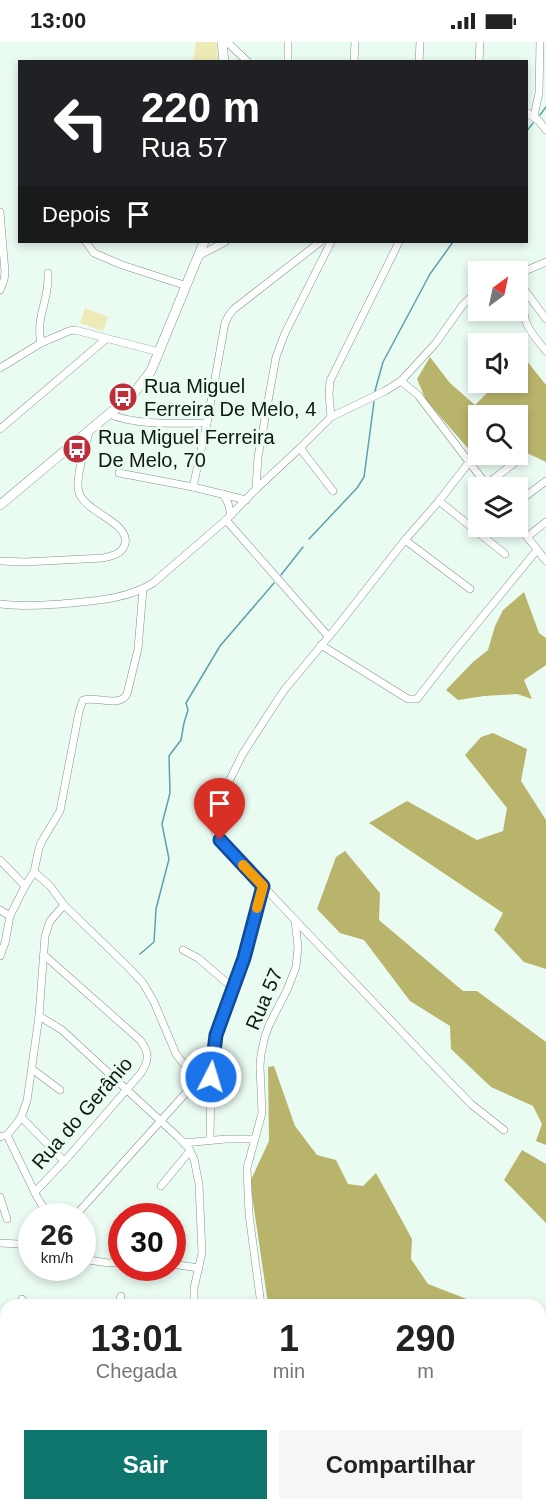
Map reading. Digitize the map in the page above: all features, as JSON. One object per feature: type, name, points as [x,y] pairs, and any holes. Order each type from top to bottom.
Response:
[{"type":"main road","points":[[222,42],[224,60]]},
{"type":"main road","points":[[0,505],[89,432],[142,384],[152,371],[204,243]]},
{"type":"street","points":[[227,42],[246,60]]},
{"type":"street","points":[[288,42],[288,60]]},
{"type":"street","points":[[354,60],[355,42]]},
{"type":"street","points":[[419,60],[420,42]]},
{"type":"street","points":[[479,60],[480,42]]},
{"type":"street","points":[[540,42],[539,93],[530,114],[546,130]]},
{"type":"street","points":[[0,212],[5,274],[0,290]]},
{"type":"street","points":[[87,243],[94,253],[122,265],[187,286]]},
{"type":"street","points":[[193,487],[225,323],[229,315],[319,243]]},
{"type":"street","points":[[256,489],[258,457],[276,357],[285,333],[330,243]]},
{"type":"street","points":[[331,417],[330,381],[399,243]]},
{"type":"street","points":[[198,256],[213,245]]},
{"type":"street","points":[[528,270],[546,262]]},
{"type":"street","points":[[40,343],[38,326],[47,296],[48,273]]},
{"type":"street","points":[[528,295],[546,319]]},
{"type":"street","points":[[0,604],[31,606],[76,602],[121,597],[143,590],[166,573],[228,517],[331,417],[401,381],[435,344],[468,299]]},
{"type":"street","points":[[526,321],[546,351]]},
{"type":"street","points":[[0,368],[40,343],[75,330],[159,352]]},
{"type":"street","points":[[0,429],[106,339]]},
{"type":"street","points":[[401,381],[418,394],[468,458]]},
{"type":"street","points":[[109,414],[136,421],[207,423]]},
{"type":"street","points":[[0,561],[103,558],[113,556],[122,549],[125,540],[121,529],[88,505],[78,493],[79,477],[89,432]]},
{"type":"street","points":[[300,448],[333,491]]},
{"type":"street","points":[[468,464],[290,683],[243,755],[213,816],[214,832],[220,840],[471,1104],[504,1130]]},
{"type":"street","points":[[499,477],[513,465]]},
{"type":"street","points":[[119,473],[246,500]]},
{"type":"street","points":[[528,494],[546,481]]},
{"type":"street","points":[[223,494],[228,503],[228,517],[328,636]]},
{"type":"street","points":[[439,501],[505,554]]},
{"type":"street","points":[[528,536],[546,522]]},
{"type":"street","points":[[527,537],[546,561]]},
{"type":"street","points":[[405,540],[470,589]]},
{"type":"street","points":[[321,645],[408,699],[417,699],[537,550]]},
{"type":"street","points":[[0,956],[10,916],[34,872],[42,841],[60,811],[82,702],[90,698],[121,700],[127,693],[138,649],[143,590]]},
{"type":"street","points":[[0,860],[25,886]]},
{"type":"street","points":[[34,872],[142,983],[154,1002],[176,1054],[183,1063],[202,1076],[211,1077]]},
{"type":"street","points":[[210,1139],[211,1077],[216,1035],[248,943],[263,886]]},
{"type":"street","points":[[41,1203],[3,1136],[21,1117],[27,1101],[39,1016],[45,936],[50,921],[64,905]]},
{"type":"street","points":[[0,910],[10,916]]},
{"type":"street","name":"Rua 57","points":[[260,1299],[249,1214],[247,1168],[262,1113],[260,1066],[263,1042],[296,967],[298,946],[295,920]]},
{"type":"street","points":[[183,950],[198,958],[233,988]]},
{"type":"street","name":"Rua do Gerânio","points":[[35,1192],[141,1074],[148,1058],[144,1046],[44,955]]},
{"type":"street","points":[[39,1016],[62,1030],[190,1151],[199,1184],[202,1253],[194,1288],[194,1299]]},
{"type":"street","points":[[32,1069],[60,1090]]},
{"type":"street","points":[[87,1203],[202,1076]]},
{"type":"street","points":[[21,1117],[64,1161]]},
{"type":"street","points":[[184,1143],[210,1139],[255,1139]]},
{"type":"street","points":[[161,1186],[190,1151]]},
{"type":"street","points":[[0,1197],[7,1219]]},
{"type":"street","points":[[0,1243],[18,1244]]},
{"type":"street","points":[[186,1266],[199,1268]]},
{"type":"shaded area","points":[[196,42],[216,42],[218,60],[193,60]]},
{"type":"shaded area","points":[[85,308],[108,317],[103,331],[80,323]]},
{"type":"shaded area","points":[[430,357],[450,383],[475,405],[468,405],[468,449],[426,400],[417,379]]},
{"type":"shaded area","points":[[528,362],[546,385],[546,462],[528,454],[528,405],[475,405],[487,393],[528,393]]},
{"type":"shaded area","points":[[524,592],[539,633],[546,638],[546,665],[524,680],[532,699],[517,694],[458,700],[446,690],[488,650],[495,626],[503,610]]},
{"type":"shaded area","points":[[493,733],[527,749],[521,781],[546,820],[546,969],[524,962],[494,930],[503,913],[369,823],[407,801],[477,840],[503,831],[507,808],[465,755],[481,737]]},
{"type":"shaded area","points":[[345,851],[380,893],[379,920],[463,991],[477,991],[546,1042],[546,1145],[536,1141],[542,1124],[533,1106],[491,1087],[451,1049],[450,1026],[410,1001],[364,940],[340,933],[317,909],[336,857]]},
{"type":"shaded area","points":[[274,1066],[295,1126],[317,1155],[336,1160],[348,1184],[363,1186],[376,1173],[412,1239],[411,1259],[428,1284],[467,1299],[268,1299],[250,1182],[269,1141],[268,1067]]},
{"type":"shaded area","points":[[522,1150],[546,1164],[546,1223],[504,1180]]},
{"type":"waterway","points":[[540,115],[546,107]]},
{"type":"waterway","points":[[528,129],[533,123]]},
{"type":"waterway","points":[[375,391],[383,362],[430,274],[452,243]]},
{"type":"waterway","points":[[309,539],[357,488],[364,477],[374,402]]},
{"type":"waterway","points":[[281,575],[303,547]]},
{"type":"waterway","points":[[140,954],[154,942],[156,909],[169,859],[162,824],[170,793],[169,756],[181,740],[188,710],[186,703],[220,646],[274,583]]},
{"type":"slow traffic","points":[[243,865],[263,886],[257,908]]},
{"type":"place","name":"Rua Miguel Ferreira De Melo, 4","points":[[123,397]]},
{"type":"place","name":"Rua Miguel Ferreira De Melo, 70","points":[[77,449]]},
{"type":"route","points":[[211,1077],[216,1035],[244,958],[263,886],[220,840]]}]
